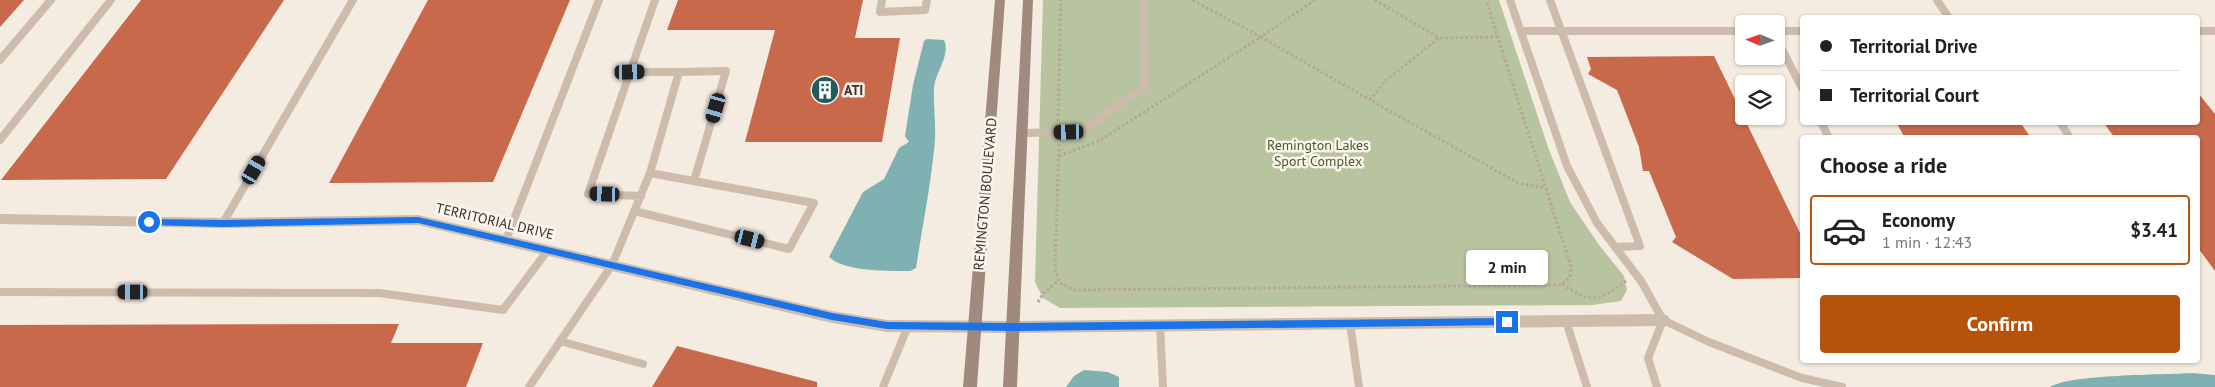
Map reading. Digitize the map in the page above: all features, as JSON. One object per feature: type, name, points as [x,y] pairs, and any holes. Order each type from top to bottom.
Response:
[{"type":"street","name":"REMINGTON BOULEVARD","points":[[970,387],[1000,0]]},
{"type":"street","points":[[1010,387],[1028,0]]},
{"type":"street","name":"TERRITORIAL DRIVE","points":[[0,219],[223,224],[418,220],[832,317],[887,326],[1013,327],[1663,320]]},
{"type":"lane","points":[[0,60],[51,0]]},
{"type":"lane","points":[[0,140],[111,0]]},
{"type":"lane","points":[[223,224],[353,0]]},
{"type":"lane","points":[[506,240],[599,0]]},
{"type":"lane","points":[[641,196],[588,194],[655,0]]},
{"type":"lane","points":[[882,0],[880,12],[925,10],[927,0]]},
{"type":"lane","points":[[1022,133],[1081,132],[1146,86],[1143,0]]},
{"type":"lane","points":[[1510,0],[1567,166],[1597,223],[1641,280],[1663,320],[1709,342],[1802,378],[1842,387]]},
{"type":"lane","points":[[1550,0],[1640,246],[1615,246]]},
{"type":"lane","points":[[1937,0],[1948,15]]},
{"type":"lane","points":[[1521,31],[1735,31]]},
{"type":"lane","points":[[1785,31],[1800,31]]},
{"type":"lane","points":[[2200,31],[2215,31]]},
{"type":"lane","points":[[1785,55],[1800,84]]},
{"type":"lane","points":[[630,72],[726,71],[694,181]]},
{"type":"lane","points":[[529,387],[612,265],[650,173],[679,72]]},
{"type":"lane","points":[[634,211],[789,248],[814,203],[650,173]]},
{"type":"lane","points":[[0,292],[379,294],[503,310],[548,250]]},
{"type":"lane","points":[[1657,387],[1648,358],[1663,320]]},
{"type":"lane","points":[[1566,321],[1586,387]]},
{"type":"lane","points":[[1350,323],[1359,387]]},
{"type":"lane","points":[[1160,325],[1163,387]]},
{"type":"lane","points":[[883,387],[908,326]]},
{"type":"lane","points":[[560,341],[643,364]]},
{"type":"path","points":[[1061,0],[1055,268],[1058,280],[1073,290],[1529,286],[1562,284],[1570,277],[1571,267],[1486,0]]},
{"type":"path","points":[[1192,0],[1261,37],[1518,183],[1546,188]]},
{"type":"path","points":[[1059,156],[1099,141],[1315,0]]},
{"type":"path","points":[[1375,0],[1439,38],[1498,37]]},
{"type":"path","points":[[1370,100],[1385,81],[1439,38]]},
{"type":"path","points":[[1038,302],[1043,294],[1058,280]]},
{"type":"path","points":[[1562,284],[1578,295],[1599,297],[1609,294],[1626,281]]},
{"type":"green space","name":"Remington Lakes Sport Complex","points":[[1043,0],[1499,0],[1549,150],[1570,202],[1599,245],[1624,276],[1627,290],[1621,301],[1592,305],[1060,308],[1043,298],[1035,282]]},
{"type":"water","points":[[927,39],[944,40],[946,52],[934,88],[935,142],[916,268],[910,271],[879,271],[845,266],[829,257],[863,192],[884,179],[899,148],[909,142],[905,136],[913,85],[924,41]]},
{"type":"water","points":[[1084,370],[1108,372],[1119,377],[1119,387],[1066,387],[1074,376]]},
{"type":"water","points":[[2192,373],[2215,375],[2215,387],[2050,387],[2061,383],[2097,377]]},
{"type":"building","points":[[0,0],[24,0],[0,27]]},
{"type":"building","points":[[141,0],[284,0],[166,179],[1,180]]},
{"type":"building","points":[[428,0],[570,0],[493,182],[329,183]]},
{"type":"building","name":"ATI","points":[[678,0],[863,0],[855,38],[900,38],[882,142],[745,142],[775,30],[667,30]]},
{"type":"building","points":[[1714,56],[1735,99],[1735,125],[1748,125],[1800,233],[1800,278],[1733,279],[1672,242],[1676,237],[1649,171],[1643,171],[1639,147],[1617,90],[1588,74],[1591,69],[1587,57]]},
{"type":"building","points":[[2200,95],[2215,114],[2215,271],[2200,251],[2200,135],[2113,135],[2105,125],[2200,125]]},
{"type":"building","points":[[1898,125],[2022,125],[2029,135],[1903,135]]},
{"type":"building","points":[[399,324],[391,343],[483,343],[466,387],[0,387],[0,325]]},
{"type":"building","points":[[677,346],[817,382],[817,387],[652,387]]},
{"type":"place","name":"ATI","points":[[825,90]]},
{"type":"route","points":[[149,222],[223,224],[418,220],[832,317],[887,326],[1013,327],[1507,322]]}]
